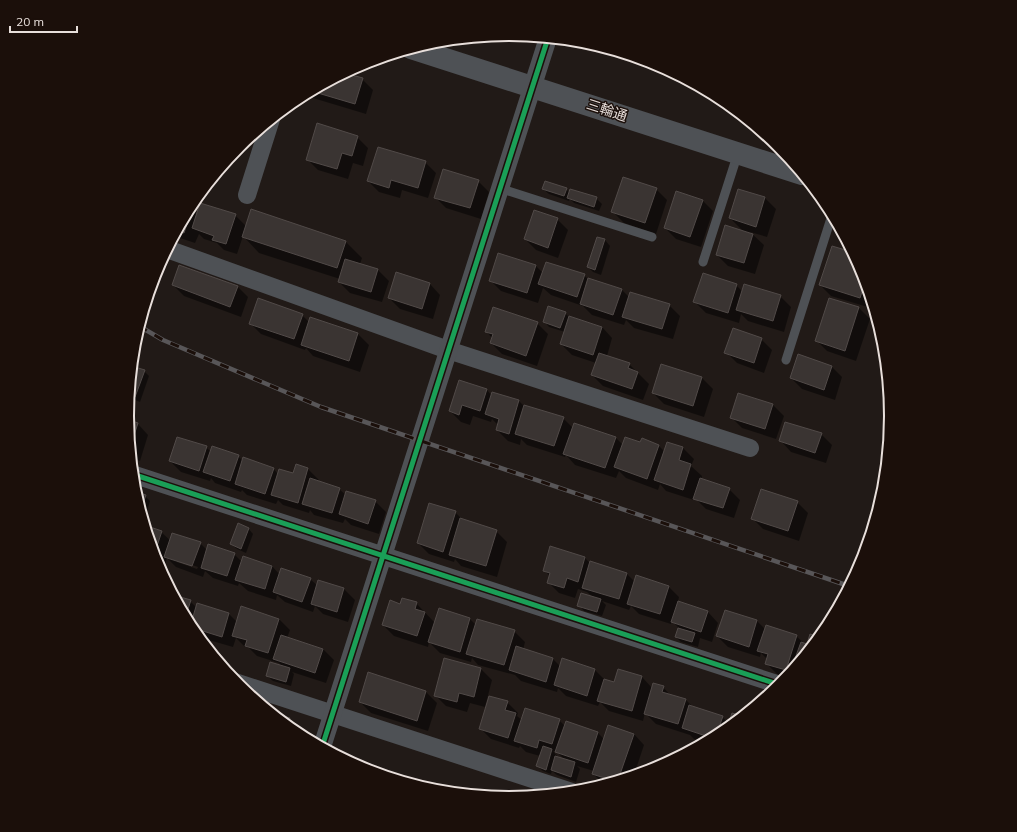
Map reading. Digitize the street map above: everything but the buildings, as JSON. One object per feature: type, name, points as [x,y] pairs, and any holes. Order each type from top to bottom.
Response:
[{"type":"street","points":[[324,742],[546,43]]},
{"type":"street","name":"三輪通","points":[[422,51],[791,170]]},
{"type":"street","points":[[247,195],[268,128]]},
{"type":"street","points":[[172,251],[448,350],[750,448]]},
{"type":"street","points":[[139,476],[772,683]]},
{"type":"street","points":[[249,687],[559,788]]},
{"type":"lane","points":[[703,262],[738,153]]},
{"type":"lane","points":[[499,188],[652,237]]},
{"type":"lane","points":[[786,360],[829,223]]},
{"type":"railway","points":[[144,329],[163,340],[321,407],[844,584]]},
{"type":"cycle path","points":[[324,742],[546,43]]},
{"type":"cycle path","points":[[139,476],[772,683]]}]
